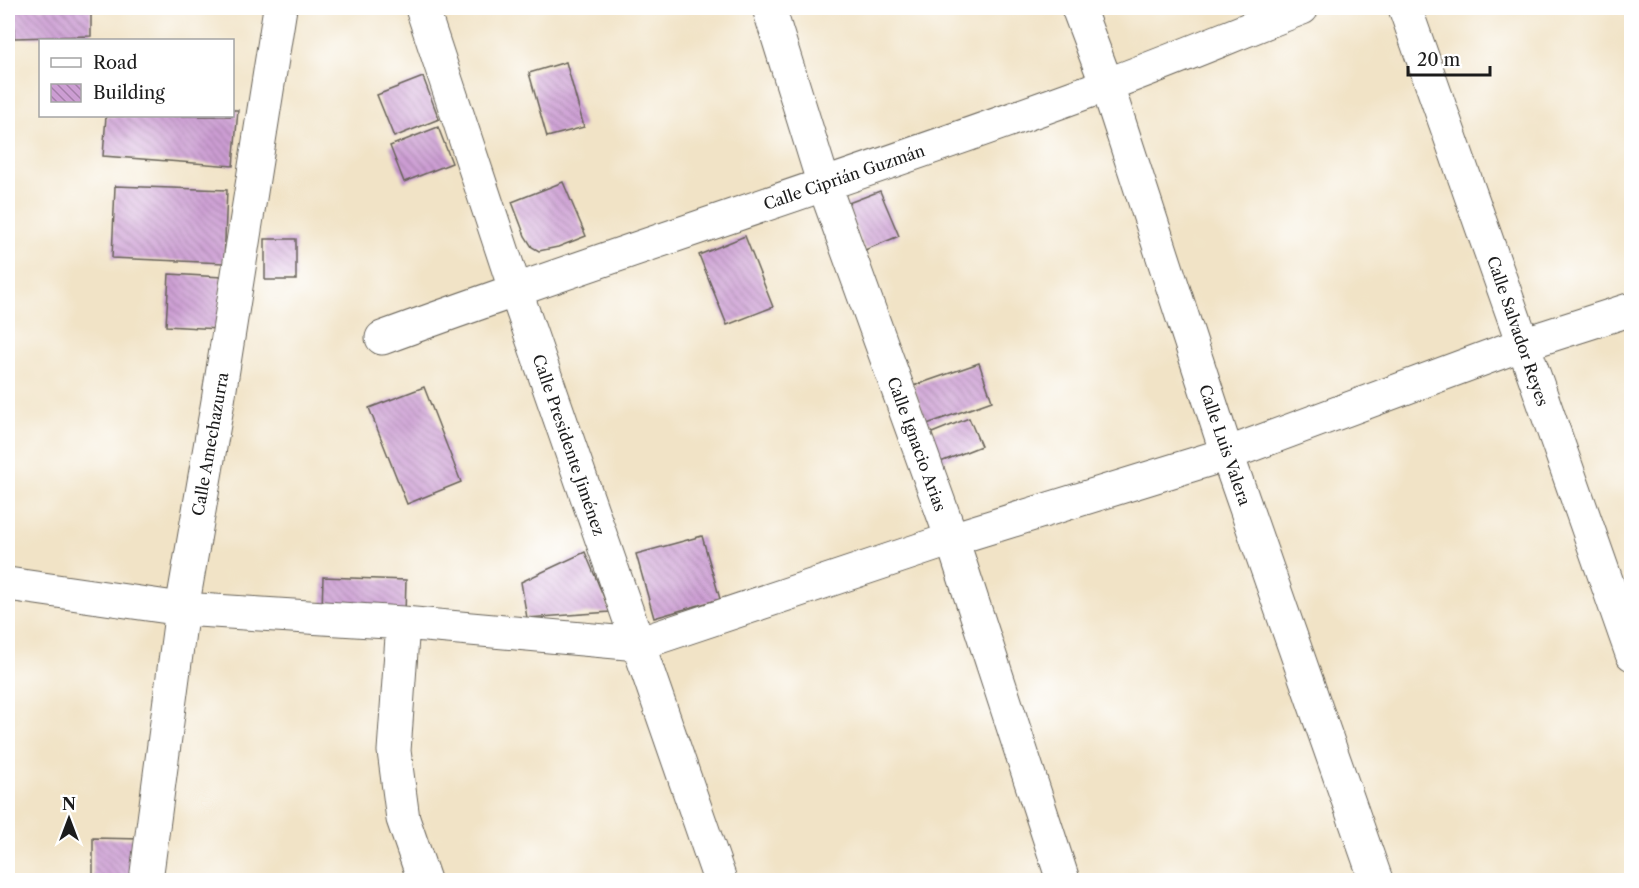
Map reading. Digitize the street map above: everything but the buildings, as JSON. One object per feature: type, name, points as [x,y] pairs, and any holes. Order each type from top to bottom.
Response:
[{"type":"street","name":"Calle Amechazurra","points":[[146,880],[182,609],[220,389],[280,8]]},
{"type":"street","name":"Calle Presidente Jiménez","points":[[422,8],[515,289],[720,880]]},
{"type":"street","name":"Calle Ignacio Arias","points":[[768,8],[824,185],[952,539],[1064,880]]},
{"type":"street","name":"Calle Luis Valera","points":[[1078,8],[1107,85],[1227,454],[1376,880]]},
{"type":"street","name":"Calle Ciprián Guzmán","points":[[382,338],[515,289],[824,185],[1107,85],[1302,8]]},
{"type":"street","name":"Calle Salvador Reyes","points":[[1405,8],[1632,654]]},
{"type":"street","points":[[8,584],[182,609],[404,623],[638,644],[952,539],[1227,454],[1523,344],[1632,309]]},
{"type":"street","points":[[404,623],[394,751],[403,819],[424,880]]}]
